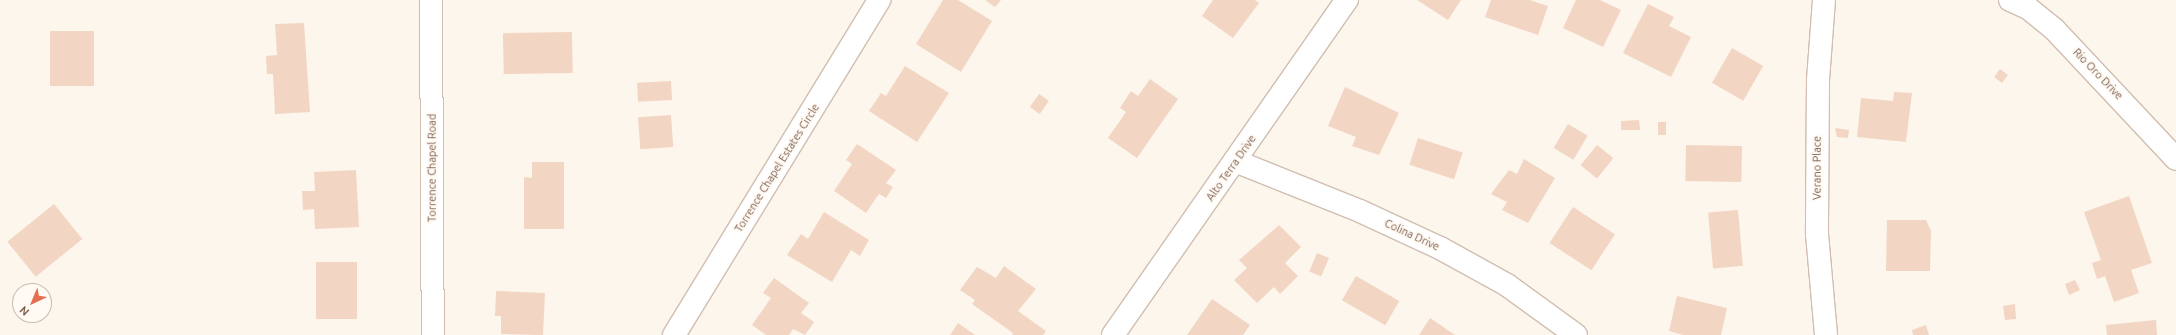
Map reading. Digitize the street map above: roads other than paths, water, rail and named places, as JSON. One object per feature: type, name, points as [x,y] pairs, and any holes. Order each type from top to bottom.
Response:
[{"type":"street","name":"Torrence Chapel Road","points":[[431,0],[433,335]]},
{"type":"street","name":"Torrence Chapel Estates Circle","points":[[674,335],[880,0]]},
{"type":"street","name":"Alto Terra Drive","points":[[1113,335],[1347,0]]},
{"type":"street","name":"Verano Place","points":[[1824,0],[1818,94],[1817,234],[1826,335]]},
{"type":"street","name":"Rio Oro Drive","points":[[2010,0],[2028,8],[2054,29],[2176,159]]},
{"type":"street","name":"Colina Drive","points":[[1235,161],[1360,211],[1440,248],[1507,285],[1576,335]]}]
